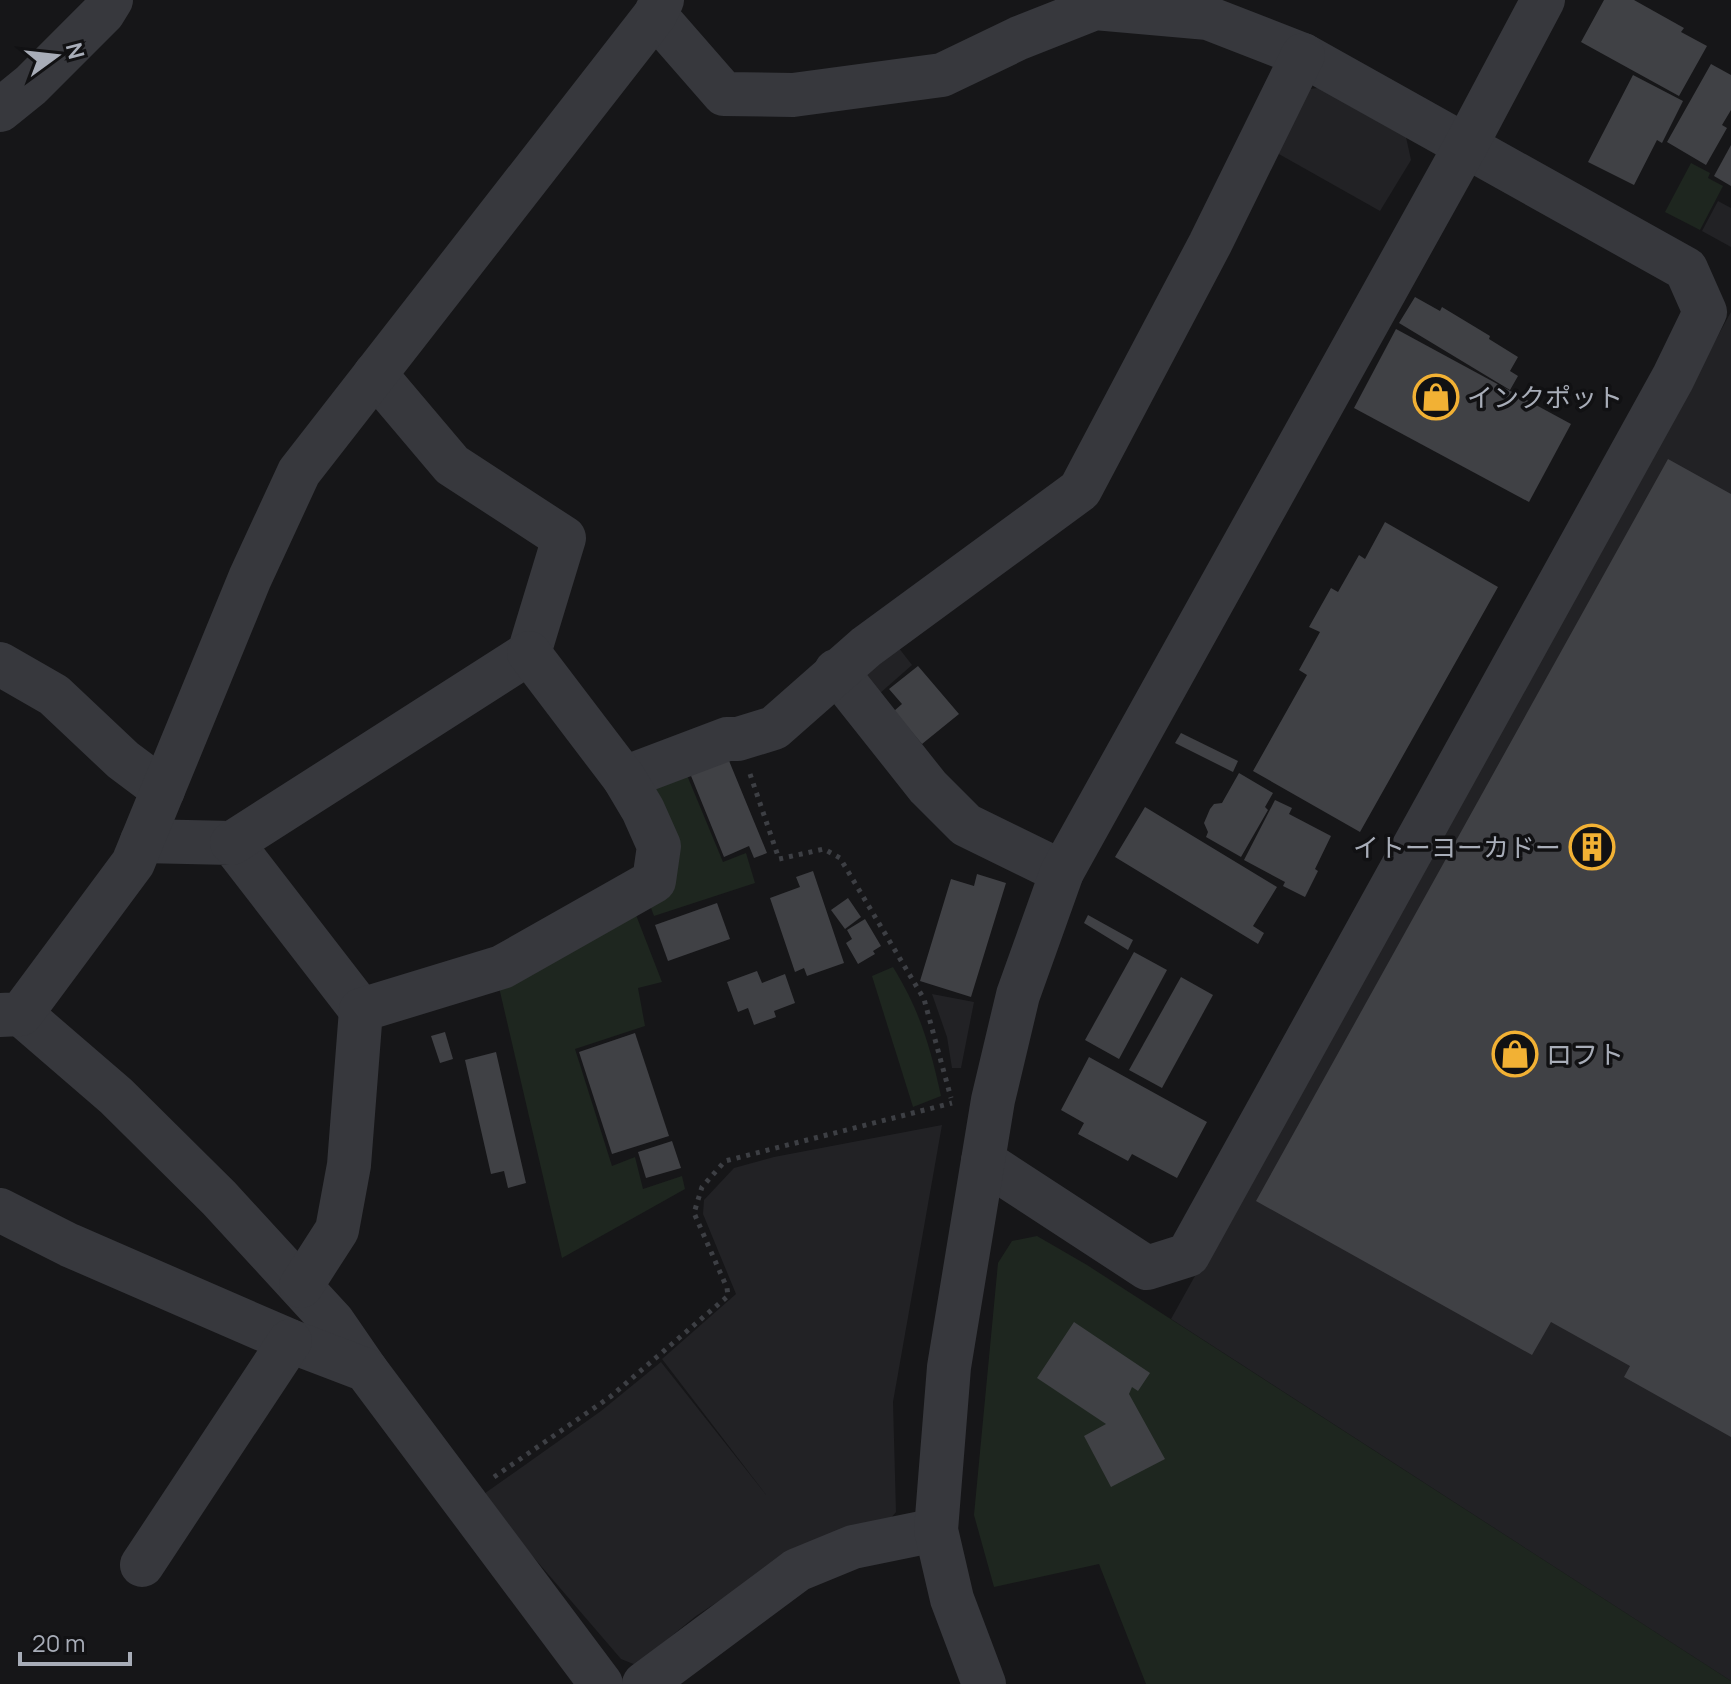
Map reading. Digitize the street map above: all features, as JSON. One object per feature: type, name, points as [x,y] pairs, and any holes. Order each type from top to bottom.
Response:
[{"type":"street","points":[[0,110],[31,85],[103,13],[111,0]]},
{"type":"street","points":[[984,1684],[952,1599],[936,1530],[949,1367],[983,1161],[972,1108],[1018,995],[1062,872],[1465,147],[1543,0]]},
{"type":"street","points":[[601,1684],[333,1322],[219,1198],[116,1096],[10,1014],[133,863],[250,578],[299,472],[658,7],[724,94],[793,95],[942,75],[1095,4],[1208,18],[1303,55],[1686,269],[1705,312],[1666,392],[1188,1255],[1147,1268],[983,1161]]},
{"type":"street","points":[[624,778],[727,739],[738,739],[774,728],[836,671],[1080,490],[1210,244],[1303,55]]},
{"type":"street","points":[[142,841],[232,843],[529,653],[564,538],[452,465],[375,374]]},
{"type":"street","points":[[361,1010],[502,967],[654,881],[659,846],[643,810],[624,778],[529,653]]},
{"type":"street","points":[[0,664],[54,695],[123,760],[163,790]]},
{"type":"street","points":[[836,671],[928,787],[966,825],[1062,872]]},
{"type":"street","points":[[232,843],[361,1010],[349,1165],[337,1230],[301,1286]]},
{"type":"street","points":[[0,1210],[69,1245],[290,1341],[366,1370]]},
{"type":"street","points":[[142,1565],[290,1341]]},
{"type":"street","points":[[644,1684],[797,1570],[853,1547],[936,1530]]},
{"type":"path","points":[[460,1496],[510,1467],[610,1397],[728,1296],[694,1213],[702,1187],[725,1161],[972,1108],[924,999],[840,858],[824,849],[779,859],[738,739]]},
{"type":"shaded area","points":[[1318,88],[1406,137],[1411,160],[1380,211],[1270,149],[1301,90]]},
{"type":"shaded area","points":[[1691,163],[1710,173],[1708,178],[1723,186],[1700,230],[1665,212]]},
{"type":"shaded area","points":[[1718,201],[1731,208],[1731,247],[1702,231]]},
{"type":"shaded area","name":"イトーヨーカドー","points":[[1731,312],[1731,1681],[1171,1319]]},
{"type":"shaded area","points":[[898,647],[912,665],[879,694],[864,676]]},
{"type":"shaded area","points":[[684,768],[723,862],[746,853],[755,883],[654,916],[648,900],[644,786]]},
{"type":"shaded area","points":[[636,915],[662,982],[638,988],[645,1026],[575,1049],[612,1166],[635,1157],[643,1189],[682,1176],[685,1189],[562,1258],[498,983]]},
{"type":"shaded area","points":[[893,967],[923,1029],[941,1096],[913,1107],[872,976]]},
{"type":"shaded area","points":[[932,994],[974,1002],[961,1068],[952,1068],[947,1037]]},
{"type":"shaded area","points":[[942,1125],[893,1402],[896,1512],[885,1525],[804,1545],[696,1616],[636,1665],[621,1659],[481,1496],[601,1411],[661,1362],[767,1496],[662,1359],[736,1294],[703,1214],[704,1200],[734,1168],[774,1157]]},
{"type":"shaded area","points":[[1037,1236],[1087,1265],[1731,1681],[1731,1684],[1146,1684],[1099,1564],[994,1587],[974,1515],[998,1263],[1012,1241]]},
{"type":"building","points":[[1604,0],[1634,0],[1684,28],[1681,32],[1707,46],[1679,96],[1581,42]]},
{"type":"building","points":[[1711,64],[1731,75],[1731,110],[1722,125],[1727,128],[1706,165],[1667,142]]},
{"type":"building","points":[[1633,75],[1683,101],[1662,143],[1657,140],[1634,185],[1588,162]]},
{"type":"building","points":[[1731,145],[1731,186],[1714,176]]},
{"type":"building","points":[[1415,297],[1440,311],[1442,307],[1518,357],[1510,371],[1518,376],[1510,390],[1399,323]]},
{"type":"building","points":[[1396,329],[1571,424],[1529,502],[1354,408]]},
{"type":"building","name":"イトーヨーカドー","points":[[1668,459],[1731,494],[1731,1437],[1624,1377],[1630,1366],[1551,1322],[1532,1355],[1256,1201]]},
{"type":"building","points":[[1385,522],[1498,587],[1360,832],[1253,771],[1307,675],[1299,670],[1320,632],[1309,627],[1331,588],[1338,592],[1359,555],[1365,559]]},
{"type":"building","points":[[918,666],[959,714],[922,744],[894,711],[902,704],[889,689]]},
{"type":"building","points":[[1181,733],[1238,761],[1233,772],[1175,743]]},
{"type":"building","points":[[725,751],[767,853],[754,858],[749,846],[724,857],[687,766]]},
{"type":"building","points":[[1239,773],[1273,793],[1265,807],[1268,810],[1241,857],[1206,837],[1208,832],[1204,823],[1214,804],[1222,803]]},
{"type":"building","points":[[1275,800],[1292,808],[1289,814],[1331,836],[1305,897],[1283,886],[1285,882],[1244,860]]},
{"type":"building","points":[[1145,807],[1277,887],[1253,926],[1264,933],[1258,944],[1115,857]]},
{"type":"building","points":[[813,871],[844,963],[807,976],[804,968],[795,972],[770,898],[800,887],[796,877]]},
{"type":"building","points":[[977,874],[1006,883],[971,997],[920,981],[951,879],[974,886]]},
{"type":"building","points":[[848,898],[861,917],[845,929],[831,910]]},
{"type":"building","points":[[717,903],[730,939],[668,961],[655,925]]},
{"type":"building","points":[[1088,915],[1133,940],[1128,950],[1084,923]]},
{"type":"building","points":[[865,919],[881,946],[873,951],[875,954],[858,964],[846,943],[852,939],[847,930]]},
{"type":"building","points":[[1134,952],[1167,970],[1119,1059],[1085,1040]]},
{"type":"building","points":[[757,971],[762,983],[785,974],[795,1003],[774,1011],[776,1017],[754,1025],[748,1008],[738,1012],[727,982]]},
{"type":"building","points":[[1181,977],[1213,995],[1162,1088],[1129,1070]]},
{"type":"building","points":[[445,1032],[453,1059],[440,1063],[431,1036]]},
{"type":"building","points":[[635,1033],[669,1136],[612,1154],[579,1052]]},
{"type":"building","points":[[496,1052],[526,1183],[508,1188],[504,1171],[491,1174],[465,1060]]},
{"type":"building","points":[[1089,1057],[1207,1122],[1177,1178],[1132,1154],[1128,1161],[1078,1134],[1084,1123],[1061,1110]]},
{"type":"building","points":[[672,1141],[681,1168],[646,1178],[638,1152]]},
{"type":"building","points":[[1074,1322],[1150,1373],[1138,1391],[1132,1387],[1129,1394],[1165,1459],[1111,1487],[1084,1436],[1106,1424],[1037,1378]]},
{"type":"place","name":"インクポット","points":[[1436,397]]},
{"type":"place","name":"イトーヨーカドー","points":[[1592,847]]},
{"type":"place","name":"ロフト","points":[[1515,1054]]}]
